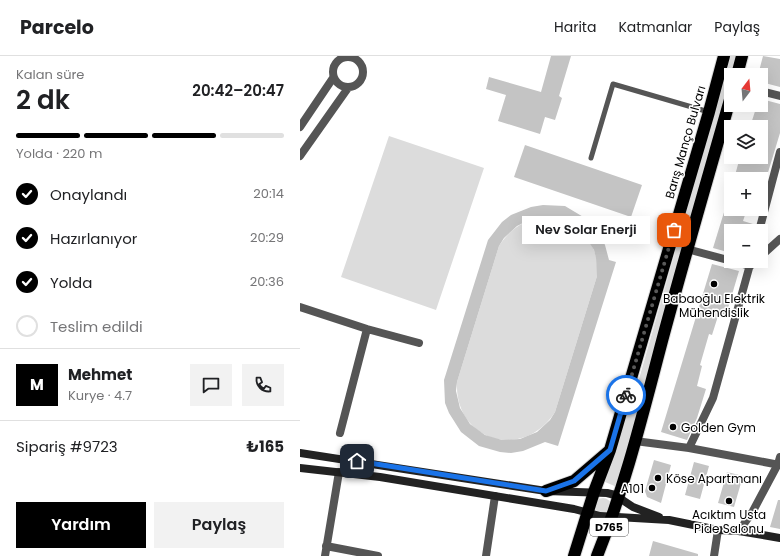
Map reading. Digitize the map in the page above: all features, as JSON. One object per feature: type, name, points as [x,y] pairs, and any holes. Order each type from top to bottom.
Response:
[{"type":"highway","name":"Barış Manço Bulvarı","points":[[574,556],[594,492],[610,450],[724,56]]},
{"type":"highway","points":[[739,68],[742,56]]},
{"type":"highway","name":"D765","points":[[597,556],[613,517],[726,112]]},
{"type":"highway","points":[[546,491],[574,481],[610,450]]},
{"type":"street","points":[[343,57],[356,59],[363,70],[360,82],[355,86],[348,88],[342,87],[333,78],[332,71],[334,65],[343,57]]},
{"type":"street","points":[[300,127],[333,78]]},
{"type":"street","points":[[300,156],[348,88]]},
{"type":"street","points":[[768,93],[780,96]]},
{"type":"street","points":[[761,224],[780,152]]},
{"type":"street","points":[[768,250],[780,239]]},
{"type":"street","points":[[687,249],[724,257]]},
{"type":"street","points":[[689,448],[713,398],[751,268]]},
{"type":"street","points":[[300,307],[367,329],[419,343]]},
{"type":"street","points":[[340,433],[367,329]]},
{"type":"street","points":[[635,441],[779,462],[753,511],[739,531]]},
{"type":"street","points":[[300,453],[546,491],[607,493],[633,507],[669,520],[718,530],[739,531],[780,538]]},
{"type":"street","points":[[300,468],[380,477],[588,512],[600,516],[669,520]]},
{"type":"street","points":[[324,556],[339,472]]},
{"type":"street","points":[[486,556],[495,496]]},
{"type":"street","points":[[714,556],[718,530]]},
{"type":"street","points":[[326,546],[378,556]]},
{"type":"lane","points":[[591,158],[613,84],[708,112]]},
{"type":"shaded area","points":[[731,56],[738,56],[734,68],[728,68]]},
{"type":"shaded area","points":[[724,81],[724,105],[617,487],[605,482],[639,379]]},
{"type":"shaded area","points":[[389,136],[484,168],[436,310],[341,277]]},
{"type":"shaded area","points":[[543,217],[552,218],[577,228],[589,240],[596,259],[597,276],[555,412],[541,427],[526,437],[509,440],[493,438],[478,431],[467,419],[459,402],[457,382],[499,246],[503,240],[518,226],[530,220]]},
{"type":"shaded area","points":[[603,498],[610,503],[611,506],[606,513],[603,514],[596,509],[595,506],[600,499]]},
{"type":"building","points":[[551,56],[571,56],[559,96],[562,98],[555,120],[545,117],[540,134],[498,121],[506,95],[486,89],[489,77],[541,92]]},
{"type":"building","points":[[763,56],[780,59],[780,87],[768,84],[768,68],[760,68]]},
{"type":"building","points":[[768,101],[780,104],[780,133],[768,172],[736,172],[738,164],[768,164],[768,120],[752,120],[755,112],[768,112]]},
{"type":"building","points":[[525,145],[642,185],[631,217],[514,177]]},
{"type":"building","points":[[543,205],[565,206],[585,218],[600,235],[605,245],[609,260],[616,262],[558,446],[545,442],[523,451],[511,453],[500,452],[479,446],[461,432],[449,413],[445,403],[444,380],[488,240],[502,222],[511,215],[531,207]],"holes":[[[543,217],[569,223],[584,234],[594,250],[597,276],[555,412],[550,420],[537,432],[520,439],[502,440],[485,435],[470,424],[460,408],[456,391],[457,382],[499,246],[504,238],[517,226]]]},
{"type":"building","points":[[724,212],[724,216],[745,216],[743,221],[753,224],[724,224],[724,251],[713,248]]},
{"type":"building","points":[[712,264],[739,271],[726,315],[719,313],[712,335],[709,334],[700,365],[702,366],[697,386],[706,389],[697,418],[687,440],[661,432]]},
{"type":"building","name":"Köse Apartmanı","points":[[654,460],[671,465],[661,503],[647,497],[645,491]]},
{"type":"building","points":[[694,462],[709,466],[700,499],[685,495]]},
{"type":"building","points":[[727,472],[743,476],[734,507],[718,503]]},
{"type":"building","points":[[778,500],[780,500],[780,529],[770,527]]},
{"type":"building","points":[[653,541],[698,554],[698,556],[649,556]]},
{"type":"way so far","points":[[626,395],[674,230]]},
{"type":"place","name":"Nev Solar Enerji","points":[[674,230]]},
{"type":"place","name":"Babaoğlu Elektrik Mühendislik","points":[[714,284]]},
{"type":"place","name":"Golden Gym","points":[[673,427]]},
{"type":"place","name":"Köse Apartmanı","points":[[658,478]]},
{"type":"place","name":"A101","points":[[652,488]]},
{"type":"place","name":"Acıktım Usta Pide Salonu","points":[[729,501]]},
{"type":"route","points":[[357,461],[469,480],[546,491],[574,481],[610,450],[626,395]]}]
